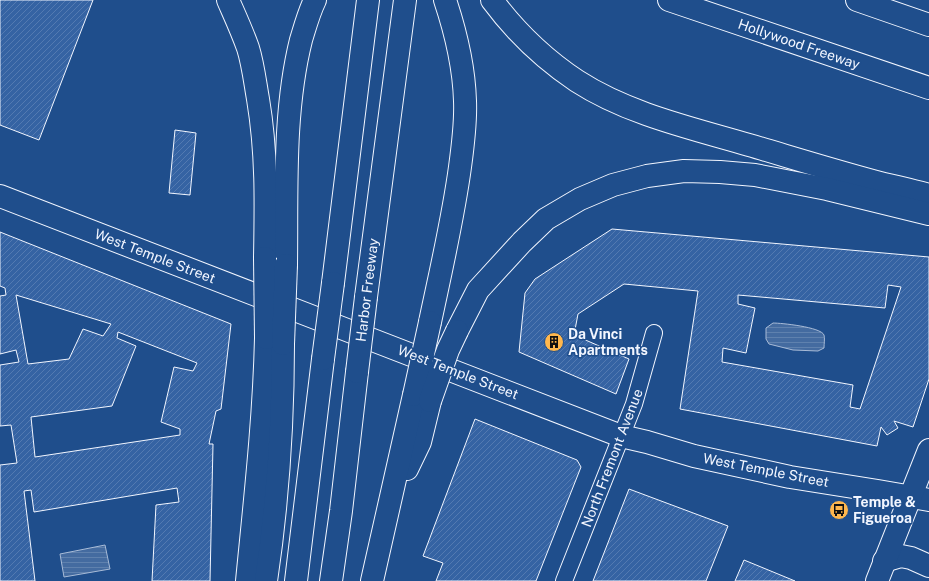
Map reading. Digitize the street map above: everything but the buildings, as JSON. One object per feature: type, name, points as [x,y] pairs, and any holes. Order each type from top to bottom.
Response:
[{"type":"main road","points":[[228,0],[248,48],[255,78],[261,114],[267,190],[265,258],[274,341],[281,442],[273,537],[266,581]]},
{"type":"main road","points":[[296,581],[368,0]]},
{"type":"main road","name":"Harbor Freeway","points":[[331,581],[405,0]]},
{"type":"main road","points":[[372,581],[388,514],[420,442],[422,398],[430,322],[451,222],[464,142],[465,102],[462,65],[445,0]]},
{"type":"main road","points":[[492,0],[520,34],[547,58],[577,81],[609,98],[644,113],[679,125],[874,181],[894,195],[929,214]]},
{"type":"main road","name":"Hollywood Freeway","points":[[668,0],[929,88]]},
{"type":"main road","points":[[857,0],[929,20]]},
{"type":"main road","points":[[247,581],[262,436],[265,388],[286,265],[288,155],[292,90],[296,59],[304,28],[315,2]]},
{"type":"main road","points":[[877,6],[929,25]]},
{"type":"main road","points":[[899,78],[929,98]]},
{"type":"main road","points":[[422,398],[478,290],[522,242],[546,219],[580,199],[612,186],[647,176],[684,172],[720,172],[754,175],[894,195],[929,195]]},
{"type":"main road","name":"West Temple Street","points":[[0,196],[621,436],[694,456],[790,478],[878,491],[919,499]]},
{"type":"main road","points":[[881,571],[919,499],[929,450]]},
{"type":"main road","points":[[881,571],[901,556],[923,564],[924,581]]},
{"type":"street","name":"North Fremont Avenue","points":[[564,581],[638,392],[654,332]]},
{"type":"water","points":[[773,323],[800,326],[821,332],[824,335],[824,348],[818,351],[793,350],[769,344],[766,339],[766,328]]},
{"type":"water","points":[[105,545],[110,569],[64,577],[60,554]]},
{"type":"place","name":"Da Vinci Apartments","points":[[554,342]]},
{"type":"place","name":"Temple & Figueroa","points":[[839,510]]}]
